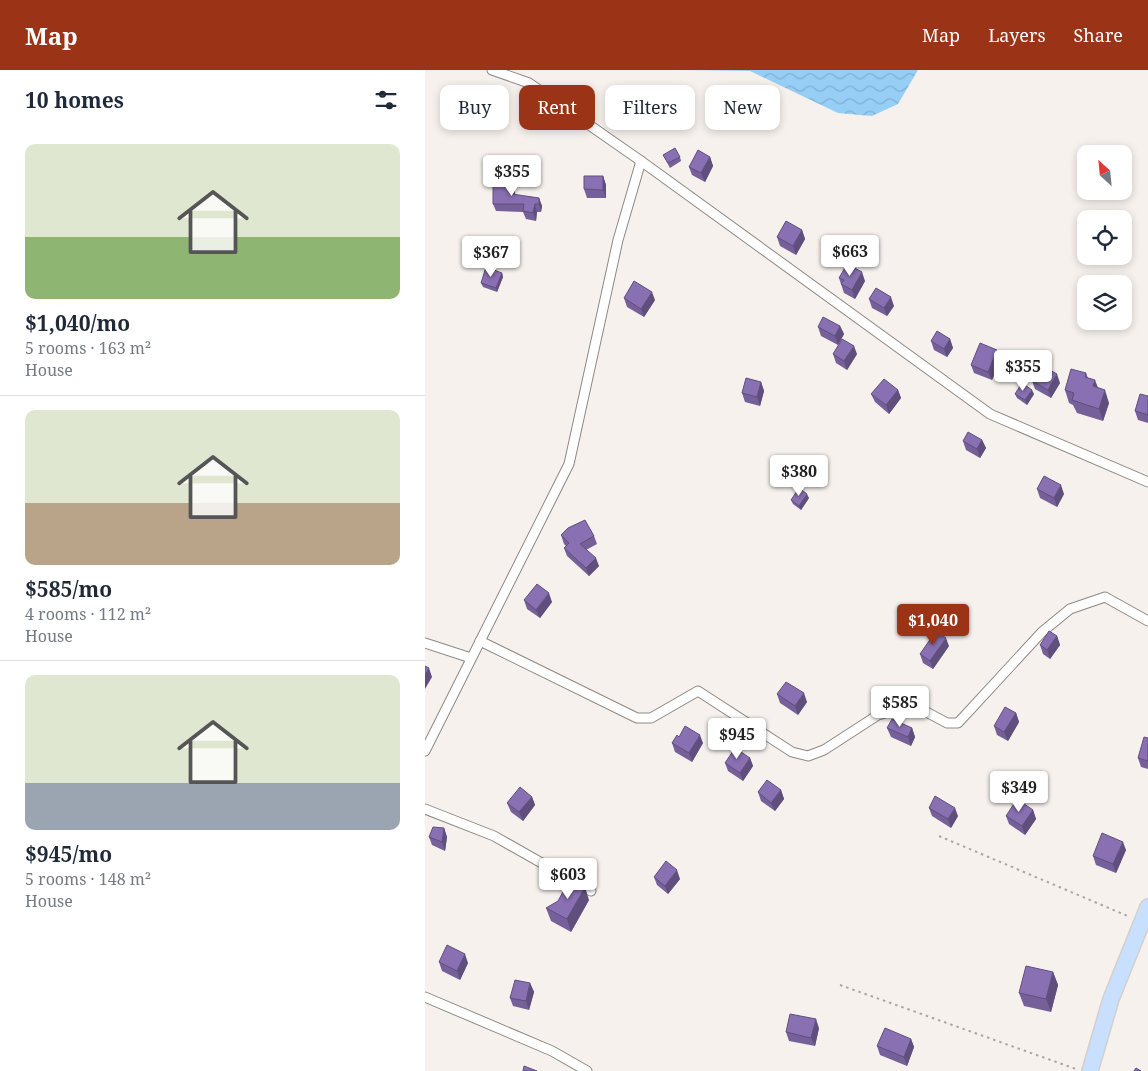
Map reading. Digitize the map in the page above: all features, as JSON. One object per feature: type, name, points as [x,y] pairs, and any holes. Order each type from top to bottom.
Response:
[{"type":"main road","points":[[1090,1071],[1111,999],[1148,907]]},
{"type":"street","points":[[492,70],[529,83],[641,161],[990,414],[1148,482]]},
{"type":"street","points":[[425,751],[569,464],[618,240],[641,161]]},
{"type":"street","points":[[480,641],[637,718],[651,718],[699,691],[792,752],[807,756],[823,750],[878,715],[902,708],[917,707],[947,723],[958,723],[1042,632],[1070,609],[1105,597],[1148,620]]},
{"type":"street","points":[[425,643],[471,658]]},
{"type":"street","points":[[425,809],[494,836],[591,891]]},
{"type":"street","points":[[425,997],[552,1051],[587,1071]]},
{"type":"path","points":[[939,836],[1142,922]]},
{"type":"path","points":[[840,985],[1081,1071]]},
{"type":"water","points":[[676,70],[918,70],[898,104],[872,116],[838,113],[750,71]]},
{"type":"building","points":[[675,148],[680,157],[668,163],[663,155]]},
{"type":"building","points":[[698,150],[710,157],[701,173],[689,167]]},
{"type":"building","points":[[584,176],[603,176],[603,190],[584,189]]},
{"type":"building","points":[[493,182],[513,182],[512,194],[539,198],[539,204],[535,204],[533,213],[523,211],[524,204],[493,204]]},
{"type":"building","points":[[786,221],[802,230],[793,246],[777,237]]},
{"type":"building","points":[[847,264],[862,272],[852,290],[841,284],[844,280],[839,278]]},
{"type":"building","points":[[486,267],[502,273],[496,288],[481,283]]},
{"type":"building","points":[[634,281],[652,292],[641,309],[624,298]]},
{"type":"building","points":[[876,288],[891,297],[884,308],[869,299]]},
{"type":"building","points":[[823,317],[840,326],[835,336],[818,327]]},
{"type":"building","points":[[937,331],[950,339],[944,349],[931,341]]},
{"type":"building","points":[[842,339],[854,346],[844,361],[833,354]]},
{"type":"building","points":[[980,343],[997,350],[988,372],[971,365]]},
{"type":"building","points":[[1041,365],[1057,374],[1048,390],[1032,381]]},
{"type":"building","points":[[1071,369],[1086,373],[1085,377],[1095,380],[1093,386],[1105,390],[1099,409],[1072,400],[1074,393],[1065,390]]},
{"type":"building","points":[[746,378],[761,382],[757,397],[742,393]]},
{"type":"building","points":[[884,379],[898,390],[886,405],[871,394]]},
{"type":"building","points":[[1022,383],[1032,390],[1025,400],[1015,394]]},
{"type":"building","points":[[1140,394],[1148,396],[1148,415],[1135,411]]},
{"type":"building","points":[[968,432],[982,440],[977,449],[963,441]]},
{"type":"building","points":[[1044,476],[1061,485],[1054,498],[1037,489]]},
{"type":"building","points":[[799,488],[807,494],[799,506],[791,500]]},
{"type":"building","points":[[585,520],[594,536],[580,544],[596,558],[586,568],[564,548],[569,543],[561,535],[568,528]]},
{"type":"building","points":[[537,584],[549,593],[536,610],[524,600]]},
{"type":"building","points":[[936,631],[946,638],[930,661],[920,654]]},
{"type":"building","points":[[1049,631],[1057,636],[1047,650],[1040,645]]},
{"type":"building","points":[[425,666],[429,668],[425,675]]},
{"type":"building","points":[[786,682],[804,693],[795,706],[777,694]]},
{"type":"building","points":[[1005,707],[1016,713],[1004,732],[994,726]]},
{"type":"building","points":[[892,719],[912,728],[908,737],[887,728]]},
{"type":"building","points":[[685,726],[700,735],[689,753],[672,743],[677,735],[679,737]]},
{"type":"building","points":[[1144,737],[1148,738],[1148,761],[1138,758]]},
{"type":"building","points":[[735,748],[750,758],[740,773],[725,763]]},
{"type":"building","points":[[767,780],[781,790],[771,803],[758,792]]},
{"type":"building","points":[[520,787],[532,797],[519,812],[507,803]]},
{"type":"building","points":[[935,796],[955,808],[948,819],[929,808]]},
{"type":"building","points":[[1017,799],[1033,810],[1022,826],[1006,816]]},
{"type":"building","points":[[433,827],[444,828],[442,842],[429,837]]},
{"type":"building","points":[[1102,833],[1123,842],[1113,864],[1093,856]]},
{"type":"building","points":[[666,861],[677,870],[665,886],[654,877]]},
{"type":"building","points":[[570,879],[585,887],[567,919],[546,908],[558,901]]},
{"type":"building","points":[[447,945],[465,954],[457,971],[439,962]]},
{"type":"building","points":[[1026,966],[1053,972],[1046,999],[1019,993]]},
{"type":"building","points":[[515,980],[530,983],[526,1001],[510,998]]},
{"type":"building","points":[[790,1014],[816,1019],[811,1038],[786,1032]]},
{"type":"building","points":[[885,1028],[911,1039],[904,1057],[877,1046]]},
{"type":"building","points":[[524,1066],[537,1071],[523,1071]]}]
